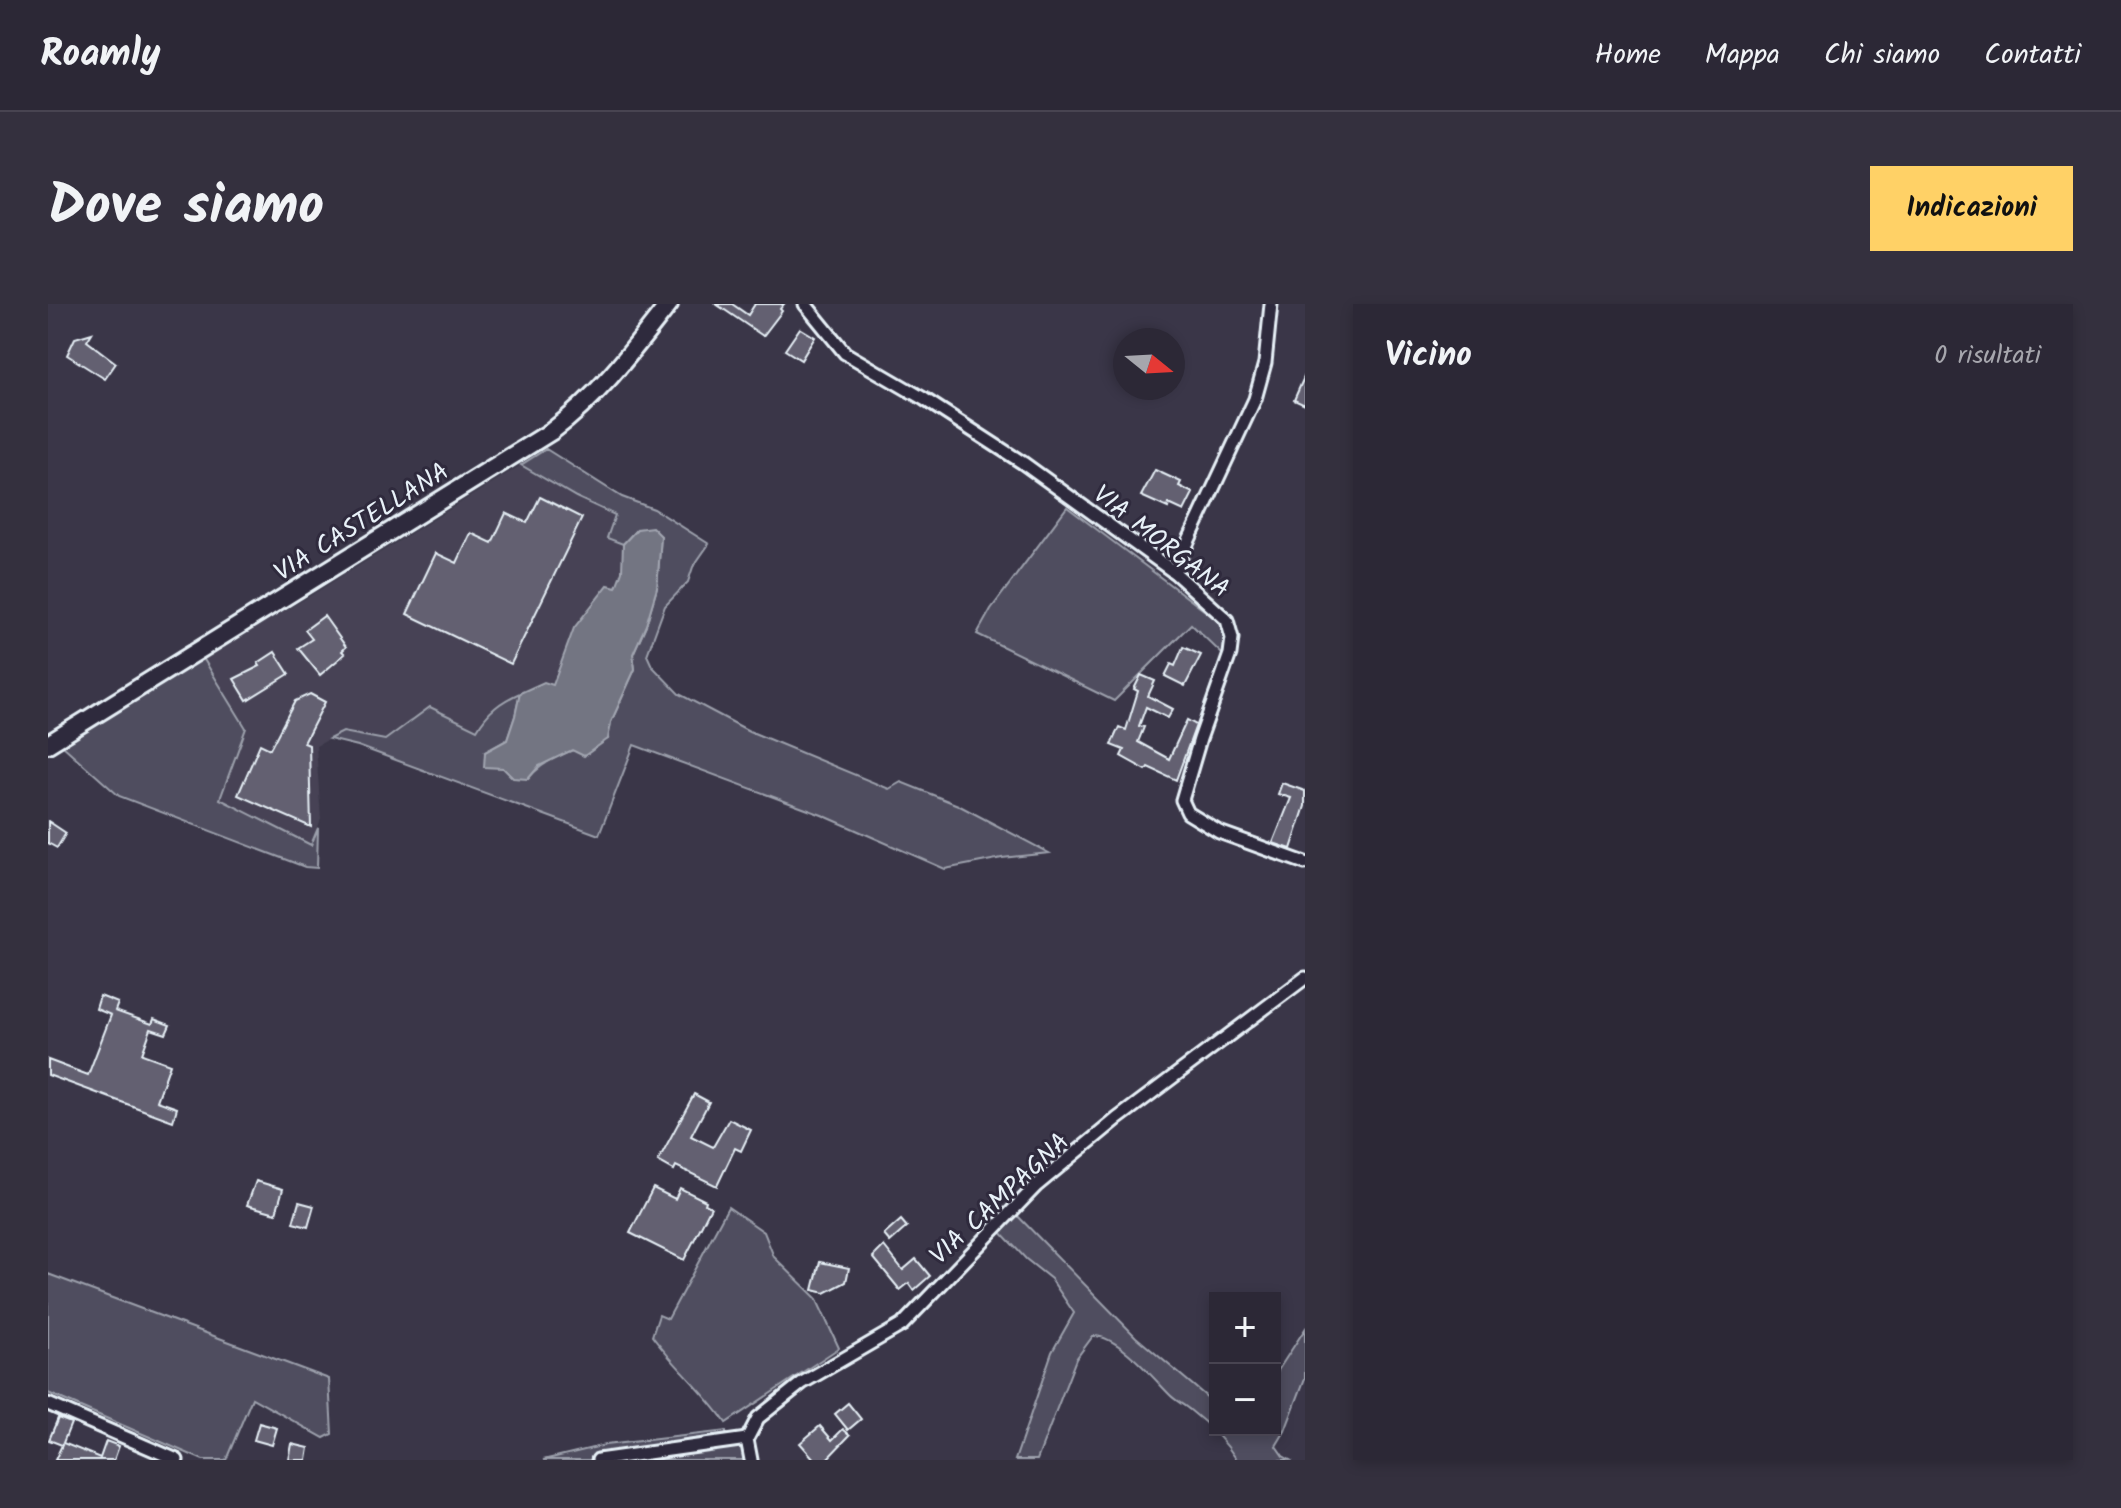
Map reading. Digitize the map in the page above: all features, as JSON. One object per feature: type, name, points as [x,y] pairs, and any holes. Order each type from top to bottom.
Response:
[{"type":"main road","name":"VIA CASTELLANA","points":[[48,744],[552,431],[609,380],[669,304]]},
{"type":"street","name":"VIA MORGANA","points":[[805,304],[845,353],[1023,463],[1174,572],[1227,620],[1232,638],[1230,654],[1182,800],[1188,813],[1219,832],[1305,863]]},
{"type":"street","points":[[1174,572],[1255,399],[1265,363],[1271,304]]},
{"type":"street","name":"VIA CAMPAGNA","points":[[747,1439],[758,1418],[802,1383],[902,1325],[1036,1186],[1117,1119],[1305,978]]},
{"type":"street","points":[[48,1404],[177,1460]]},
{"type":"street","points":[[598,1460],[747,1439],[751,1460]]},
{"type":"shaded area","points":[[546,449],[622,497],[654,509],[709,544],[693,567],[688,582],[665,606],[647,655],[652,666],[679,694],[749,731],[889,789],[901,782],[958,805],[1049,853],[945,869],[822,815],[634,745],[599,835],[358,746],[329,739],[343,732],[385,740],[430,707],[477,730],[495,708],[520,693],[507,740],[485,752],[504,768],[528,779],[554,758],[608,739],[611,722],[635,669],[633,654],[657,588],[661,536],[637,529],[623,544],[607,538],[615,515],[576,497],[521,465]]},
{"type":"shaded area","points":[[521,465],[576,497],[615,515],[607,537],[623,544],[622,571],[616,588],[574,628],[552,685],[544,682],[500,703],[485,716],[477,730],[430,707],[385,740],[343,732],[316,746],[321,819],[311,845],[220,799],[246,728],[203,658]]},
{"type":"shaded area","points":[[1067,507],[1217,620],[1227,633],[1224,656],[1191,624],[1114,701],[977,634],[991,609]]},
{"type":"shaded area","points":[[203,658],[246,728],[220,799],[311,845],[318,828],[317,868],[305,867],[119,796],[63,746]]},
{"type":"shaded area","points":[[728,1207],[764,1232],[774,1257],[816,1298],[839,1348],[726,1423],[652,1336],[659,1315],[668,1319]]},
{"type":"shaded area","points":[[1010,1208],[1136,1337],[1209,1399],[1209,1426],[1172,1397],[1124,1350],[1113,1342],[1093,1336],[1076,1359],[1037,1460],[1015,1460],[1052,1352],[1074,1313],[1051,1279],[1026,1259],[995,1226]]},
{"type":"shaded area","points":[[48,1274],[329,1379],[332,1434],[324,1438],[252,1398],[226,1460],[203,1460],[48,1393]]},
{"type":"shaded area","points":[[1305,1329],[1305,1378],[1285,1431],[1276,1446],[1290,1460],[1237,1460],[1218,1436],[1281,1436],[1281,1366]]},
{"type":"shaded area","points":[[726,1431],[726,1436],[750,1456],[748,1460],[543,1460],[605,1445]]},
{"type":"water","points":[[652,527],[661,536],[657,588],[633,654],[635,669],[611,722],[608,739],[584,756],[572,750],[539,766],[528,779],[513,778],[503,768],[484,767],[485,752],[507,740],[520,693],[544,682],[553,685],[574,628],[608,585],[616,587],[622,571],[623,544],[637,529]]},
{"type":"building","points":[[716,304],[732,304],[748,315],[755,304],[784,304],[763,336]]},
{"type":"building","points":[[800,328],[815,337],[801,360],[785,350]]},
{"type":"building","points":[[92,333],[87,341],[116,363],[105,379],[67,355],[75,338]]},
{"type":"building","points":[[1305,375],[1305,405],[1294,400]]},
{"type":"building","points":[[1155,470],[1181,482],[1179,486],[1193,493],[1184,511],[1169,504],[1168,508],[1141,496]]},
{"type":"building","points":[[540,497],[582,518],[511,664],[407,614],[436,553],[457,563],[471,533],[492,543],[506,513],[527,523]]},
{"type":"building","points":[[324,616],[346,647],[342,651],[345,654],[320,675],[298,648],[312,639],[305,630]]},
{"type":"building","points":[[1183,647],[1201,655],[1185,686],[1165,676],[1171,664],[1175,666]]},
{"type":"building","points":[[275,652],[289,674],[247,700],[234,679],[260,666],[258,663]]},
{"type":"building","points":[[1141,675],[1155,681],[1148,696],[1173,709],[1168,718],[1146,707],[1139,726],[1144,727],[1138,742],[1169,759],[1187,720],[1196,725],[1176,780],[1148,767],[1146,770],[1121,756],[1124,750],[1111,745],[1119,727],[1126,730],[1138,691],[1134,689]]},
{"type":"building","points":[[310,694],[325,702],[304,743],[309,745],[311,827],[238,795],[260,744],[270,749],[295,701]]},
{"type":"building","points":[[1282,783],[1305,791],[1305,806],[1291,849],[1273,843],[1291,798],[1278,794]]},
{"type":"building","points":[[48,821],[66,833],[57,848],[48,843]]},
{"type":"building","points":[[100,996],[118,1003],[115,1011],[152,1024],[154,1019],[170,1025],[166,1034],[151,1029],[142,1054],[170,1064],[157,1101],[177,1108],[173,1121],[48,1075],[48,1060],[88,1075],[111,1015],[96,1009]]},
{"type":"building","points":[[694,1094],[709,1102],[691,1136],[713,1147],[729,1119],[751,1130],[741,1151],[735,1148],[717,1186],[676,1166],[674,1170],[658,1161]]},
{"type":"building","points":[[256,1181],[283,1189],[276,1213],[247,1205]]},
{"type":"building","points":[[653,1188],[675,1199],[680,1188],[706,1201],[705,1204],[711,1207],[684,1260],[630,1233]]},
{"type":"building","points":[[299,1202],[314,1206],[308,1227],[293,1223]]},
{"type":"building","points":[[901,1220],[907,1227],[890,1242],[884,1235]]},
{"type":"building","points":[[884,1246],[903,1270],[916,1259],[930,1276],[914,1290],[909,1283],[900,1290],[873,1257]]},
{"type":"building","points":[[820,1262],[849,1268],[846,1282],[825,1293],[813,1290]]},
{"type":"building","points":[[848,1403],[861,1419],[848,1430],[835,1414]]},
{"type":"building","points":[[58,1418],[71,1423],[63,1443],[100,1458],[106,1441],[119,1446],[114,1460],[55,1460],[62,1445],[49,1440]]},
{"type":"building","points":[[259,1423],[277,1428],[272,1445],[254,1440]]},
{"type":"building","points":[[820,1426],[832,1440],[843,1429],[850,1435],[826,1460],[815,1460],[800,1443]]},
{"type":"building","points":[[292,1444],[309,1448],[307,1460],[289,1460]]}]
